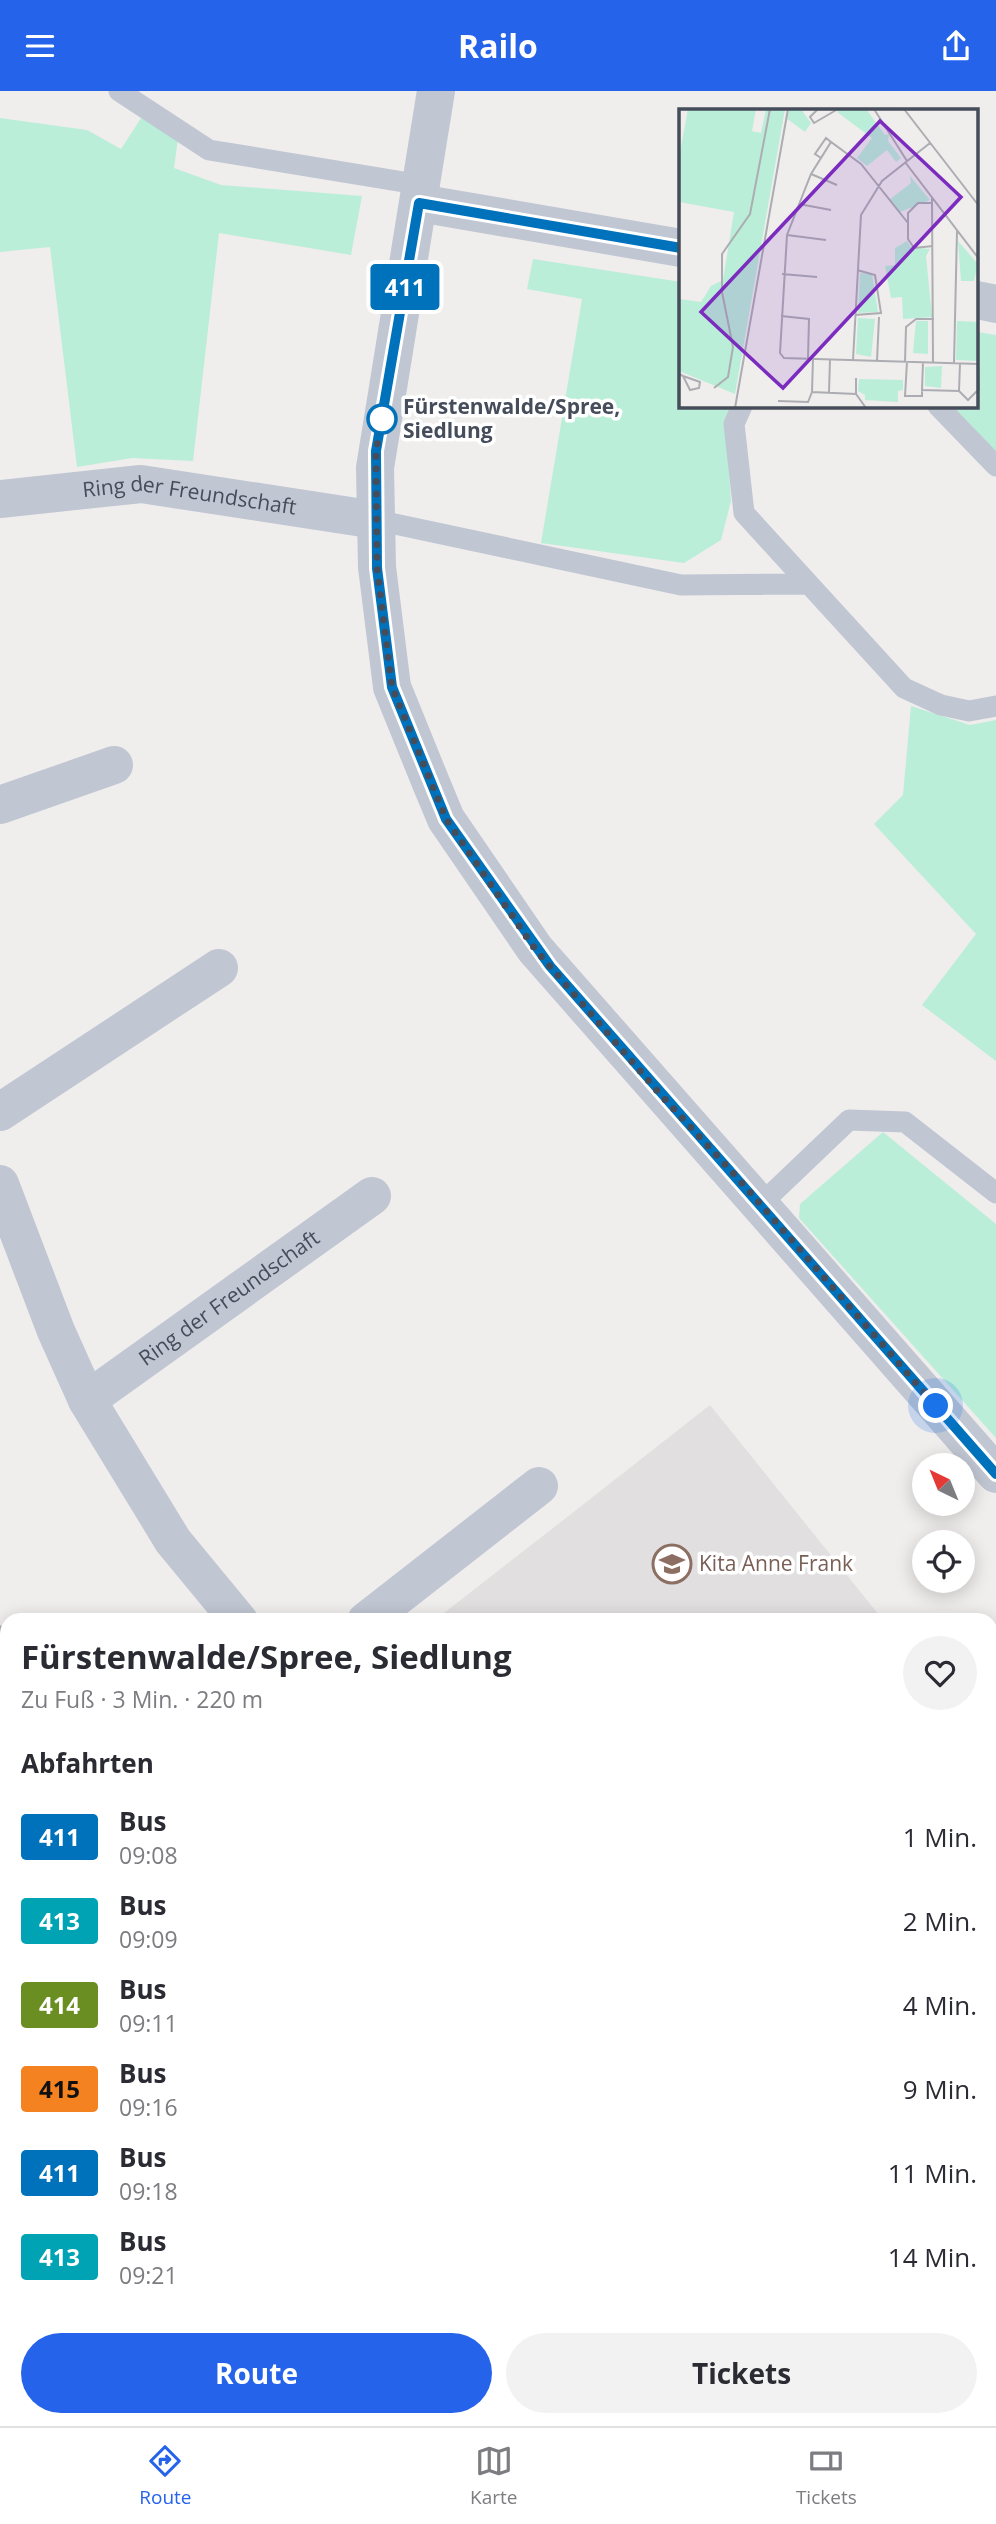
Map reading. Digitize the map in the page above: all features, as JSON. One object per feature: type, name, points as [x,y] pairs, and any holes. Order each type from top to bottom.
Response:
[{"type":"street","points":[[436,91],[376,451],[377,568],[392,687],[446,819],[535,949],[996,1474]]},
{"type":"street","points":[[420,194],[679,248]]},
{"type":"street","points":[[978,300],[996,304]]},
{"type":"street","name":"Ring der Freundschaft","points":[[0,499],[141,484],[376,520]]},
{"type":"street","points":[[0,805],[114,765]]},
{"type":"street","points":[[0,1112],[219,968]]},
{"type":"street","points":[[0,1184],[56,1331],[87,1400],[173,1541],[232,1613]]},
{"type":"street","name":"Ring der Freundschaft","points":[[87,1400],[372,1196]]},
{"type":"street","points":[[376,1613],[539,1486]]},
{"type":"lane","points":[[118,91],[209,150],[420,194]]},
{"type":"lane","points":[[741,408],[734,424],[744,513],[904,688],[942,705],[969,711],[996,706]]},
{"type":"lane","points":[[940,408],[996,466]]},
{"type":"lane","points":[[376,520],[681,585],[808,584]]},
{"type":"lane","points":[[761,1204],[849,1119],[905,1122],[996,1193]]},
{"type":"shaded area","name":"Kita Anne Frank","points":[[710,1405],[877,1613],[444,1613]]},
{"type":"green space","points":[[143,115],[178,139],[174,168],[221,185],[362,196],[351,255],[219,233],[193,461],[132,458],[77,467],[50,247],[0,252],[0,118],[87,130],[121,149]]},
{"type":"green space","points":[[533,259],[679,282],[679,408],[733,408],[727,440],[731,501],[721,540],[684,563],[541,543],[582,299],[527,289]]},
{"type":"green space","points":[[978,332],[996,335],[996,452],[953,408],[978,408]]},
{"type":"green space","points":[[911,706],[970,725],[996,720],[996,1061],[922,1005],[976,934],[874,824],[903,795]]},
{"type":"green space","points":[[883,1132],[996,1224],[996,1438],[799,1218],[800,1204]]},
{"type":"bus line","name":"411","points":[[679,248],[561,225],[419,203],[375,468],[377,568],[392,687],[446,819],[535,949],[996,1474]]},
{"type":"place","name":"Fürstenwalde/Spree, Siedlung","points":[[382,419]]},
{"type":"place","name":"Kita Anne Frank","points":[[672,1564]]},
{"type":"route","points":[[382,419],[375,468],[377,568],[392,687],[446,819],[535,949],[936,1406]]}]
